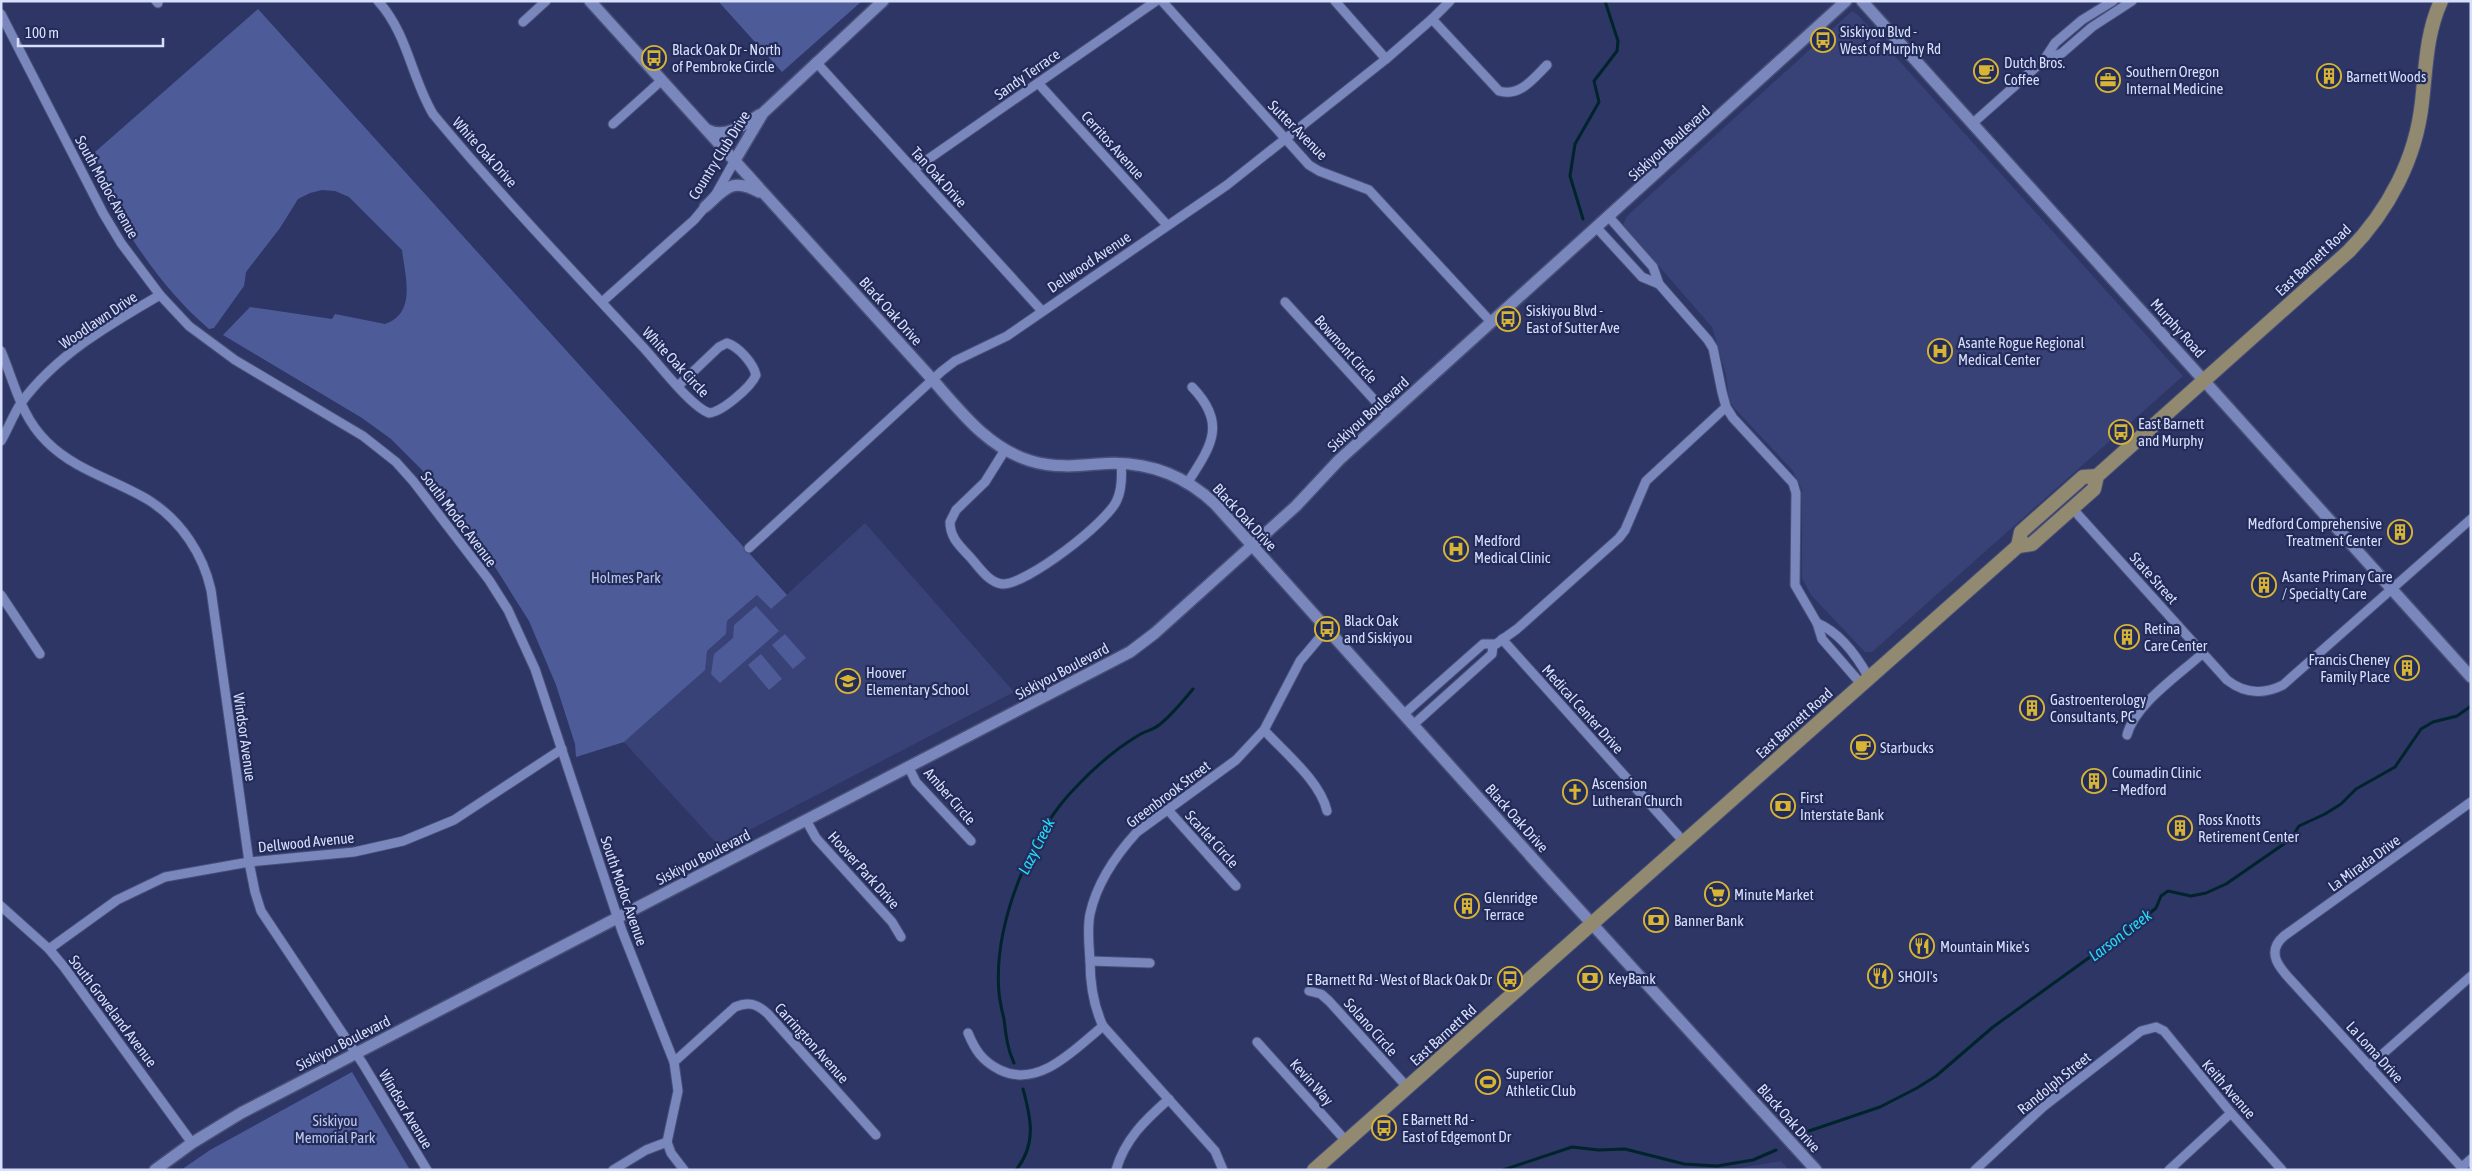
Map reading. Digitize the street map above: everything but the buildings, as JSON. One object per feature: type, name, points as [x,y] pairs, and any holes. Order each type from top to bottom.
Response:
[{"type":"main road","name":"East Barnett Road","points":[[1593,924],[2018,546],[2032,544],[2094,489],[2097,476],[2349,251],[2369,230],[2385,206],[2407,165],[2418,128],[2422,104],[2425,56],[2431,30],[2441,1]]},
{"type":"main road","name":"East Barnett Road","points":[[2018,546],[2021,532],[2083,477],[2097,476]]},
{"type":"main road","name":"East Barnett Rd","points":[[1314,1170],[1593,924]]},
{"type":"street","name":"White Oak Drive","points":[[378,1],[402,36],[417,82],[433,114],[602,302]]},
{"type":"street","points":[[523,22],[546,1]]},
{"type":"street","name":"Black Oak Drive","points":[[590,1],[974,426],[1004,450],[1031,461],[1062,467],[1121,463],[1161,469],[1188,482],[1215,504],[1816,1170]]},
{"type":"street","name":"Country Club Drive","points":[[602,302],[706,207],[763,113],[883,1]]},
{"type":"street","name":"Sandy Terrace","points":[[914,169],[1156,1]]},
{"type":"street","name":"Sutter Avenue","points":[[1162,1],[1286,140],[1318,171],[1369,190],[1380,199],[1491,322]]},
{"type":"street","points":[[1334,1],[1386,59]]},
{"type":"street","name":"Dellwood Avenue","points":[[749,548],[955,361],[1007,336],[1227,186],[1386,59],[1432,20],[1450,1]]},
{"type":"street","name":"Siskiyou Boulevard","points":[[155,1170],[192,1142],[241,1113],[1130,652],[1155,633],[1296,506],[1339,460],[1388,415],[1598,228],[1846,1]]},
{"type":"street","name":"Murphy Road","points":[[1862,1],[2471,677]]},
{"type":"street","points":[[1973,123],[2044,60],[2055,43],[2082,20],[2113,1]]},
{"type":"street","points":[[2044,60],[2062,53],[2092,27],[2132,1]]},
{"type":"street","name":"South Modoc Avenue","points":[[1,14],[103,213],[121,244],[160,295],[210,343],[235,360],[363,436],[396,462],[413,480],[488,580],[508,610],[535,669],[617,918],[674,1062],[678,1091],[667,1142]]},
{"type":"street","points":[[1432,20],[1498,91],[1508,94],[1517,92],[1547,65]]},
{"type":"street","name":"Tan Oak Drive","points":[[816,62],[1042,311]]},
{"type":"street","points":[[613,124],[662,80]]},
{"type":"street","name":"Cerritos Avenue","points":[[1038,84],[1167,226]]},
{"type":"street","points":[[705,128],[714,133],[728,132],[763,113]]},
{"type":"street","points":[[706,207],[724,190],[734,185],[748,186],[768,198]]},
{"type":"street","points":[[1609,217],[1653,267],[1659,284],[1696,324],[1713,348],[1726,407],[1733,418],[1792,483],[1796,493],[1795,585],[1817,624],[1822,639],[1866,681]]},
{"type":"street","points":[[1598,228],[1642,277],[1659,284]]},
{"type":"street","name":"Woodlawn Drive","points":[[1,441],[20,404],[70,353],[117,320],[160,295]]},
{"type":"street","name":"White Oak Circle","points":[[602,302],[678,386],[699,408],[710,414],[721,410],[751,383],[756,375],[752,366],[736,348],[727,343],[719,347],[678,386]]},
{"type":"street","name":"Bowmont Circle","points":[[1285,302],[1388,415]]},
{"type":"street","name":"Windsor Avenue","points":[[1,351],[20,404],[38,433],[58,451],[85,469],[149,501],[176,524],[204,562],[211,590],[249,862],[261,911],[356,1053],[427,1170]]},
{"type":"street","points":[[1188,482],[1208,450],[1214,425],[1211,413],[1203,398],[1192,387]]},
{"type":"street","points":[[1404,714],[1483,644],[1493,645],[1517,629],[1619,538],[1625,530],[1650,476],[1726,407]]},
{"type":"street","points":[[1004,450],[985,482],[956,510],[950,522],[954,540],[990,579],[1002,584],[1009,583],[1042,566],[1079,540],[1104,518],[1117,500],[1120,490],[1121,463]]},
{"type":"street","name":"State Street","points":[[2072,508],[2203,653],[2236,687],[2248,692],[2271,691],[2283,685],[2471,519]]},
{"type":"street","points":[[1,595],[40,654]]},
{"type":"street","points":[[1817,624],[1831,629],[1858,659],[1866,681]]},
{"type":"street","name":"Greenbrook Street","points":[[1223,1170],[1215,1151],[1103,1026],[1094,1000],[1090,961],[1090,915],[1102,880],[1117,856],[1137,832],[1236,760],[1264,730],[1300,661],[1327,629]]},
{"type":"street","name":"Medical Center Drive","points":[[1502,639],[1684,842]]},
{"type":"street","points":[[1414,725],[1492,654],[1493,645]]},
{"type":"street","points":[[2127,735],[2130,724],[2140,710],[2203,653]]},
{"type":"street","points":[[1264,730],[1317,787],[1324,798],[1327,811]]},
{"type":"street","name":"Dellwood Avenue","points":[[49,949],[96,914],[151,882],[179,872],[249,862],[354,852],[403,841],[454,820],[562,750]]},
{"type":"street","name":"Amber Circle","points":[[908,768],[916,782],[972,841]]},
{"type":"street","name":"La Mirada Drive","points":[[2274,947],[2284,936],[2471,802]]},
{"type":"street","name":"Scarlet Circle","points":[[1168,810],[1236,886]]},
{"type":"street","name":"Hoover Park Drive","points":[[806,820],[816,838],[892,922],[901,937]]},
{"type":"street","name":"South Groveland Avenue","points":[[1,906],[49,949],[89,998],[192,1142]]},
{"type":"street","name":"La Loma Drive","points":[[2274,947],[2275,956],[2280,967],[2463,1168]]},
{"type":"street","points":[[1090,961],[1150,963]]},
{"type":"street","points":[[2369,1066],[2471,976]]},
{"type":"street","name":"Solano Circle","points":[[1309,991],[1321,994],[1408,1088]]},
{"type":"street","name":"Carrington Avenue","points":[[674,1062],[734,1007],[742,1004],[756,1005],[768,1014],[876,1135]]},
{"type":"street","points":[[968,1033],[974,1048],[991,1065],[1013,1075],[1026,1075],[1045,1069],[1061,1060],[1103,1026]]},
{"type":"street","name":"Keith Avenue","points":[[2156,1027],[2164,1031],[2231,1113],[2282,1170]]},
{"type":"street","name":"Randolph Street","points":[[1975,1170],[2043,1108],[2141,1031],[2156,1027]]},
{"type":"street","name":"Kevin Way","points":[[1257,1042],[1346,1141]]},
{"type":"street","points":[[1116,1170],[1125,1146],[1133,1134],[1169,1100]]},
{"type":"street","points":[[2169,1170],[2231,1113]]},
{"type":"street","points":[[613,1170],[646,1150],[667,1142],[671,1153],[684,1170]]},
{"type":"street","points":[[2463,1168],[2471,1159]]},
{"type":"shaded area","name":"Asante Rogue Regional Medical Center","points":[[1852,11],[1858,15],[2183,376],[1872,652],[1865,652],[1811,595],[1802,578],[1802,490],[1793,471],[1735,409],[1729,400],[1726,375],[1712,327],[1623,225],[1627,216]]},
{"type":"shaded area","name":"Hoover Elementary School","points":[[865,523],[1014,692],[719,846],[624,742],[704,670],[707,651],[726,634],[727,621],[757,595],[771,609]]},
{"type":"shaded area","points":[[1781,1161],[1789,1170],[1729,1170],[1733,1169]]},
{"type":"green space","points":[[718,1],[862,1],[782,72]]},
{"type":"green space","name":"Holmes Park","points":[[258,9],[787,595],[771,609],[757,595],[727,621],[726,634],[707,651],[705,670],[624,742],[576,757],[575,744],[556,685],[529,621],[495,567],[422,470],[391,439],[362,418],[223,335],[250,307],[332,319],[335,314],[385,324],[395,319],[402,311],[405,303],[407,293],[402,250],[349,197],[335,191],[322,190],[310,193],[298,199],[280,228],[246,272],[244,286],[214,328],[209,329],[172,292],[155,271],[125,228],[87,159]]},
{"type":"green space","points":[[756,606],[779,631],[720,683],[711,674],[714,654],[733,638],[734,625]]},
{"type":"green space","points":[[785,634],[806,658],[793,669],[772,645]]},
{"type":"green space","points":[[761,654],[782,679],[769,690],[748,665]]},
{"type":"green space","name":"Siskiyou Memorial Park","points":[[352,1072],[410,1170],[181,1170],[210,1150]]},
{"type":"waterway","name":"Lazy Creek","points":[[1583,219],[1570,176],[1575,144],[1599,102],[1594,81],[1617,51],[1618,41],[1605,1]]},
{"type":"waterway","name":"Lazy Creek","points":[[1014,1063],[1008,1047],[1000,1000],[999,967],[1002,939],[1009,910],[1030,854],[1044,829],[1077,786],[1106,758],[1141,734],[1157,727],[1193,689]]},
{"type":"waterway","name":"Larson Creek","points":[[1803,1133],[1880,1107],[1936,1076],[1993,1027],[2144,918],[2156,908],[2161,896],[2168,891],[2191,896],[2206,893],[2226,884],[2291,839],[2299,826],[2325,814],[2341,804],[2356,789],[2395,767],[2421,729],[2433,722],[2457,716],[2471,706]]},
{"type":"waterway","name":"Lazy Creek","points":[[1016,1170],[1023,1160],[1030,1141],[1030,1121],[1023,1089]]},
{"type":"waterway","name":"Larson Creek","points":[[1503,1170],[1572,1147],[1599,1150],[1625,1149],[1684,1164],[1717,1166],[1753,1160],[1776,1150]]},
{"type":"place","name":"Siskiyou Blvd - West of Murphy Rd","points":[[1823,40]]},
{"type":"place","name":"Black Oak Dr - North of Pembroke Circle","points":[[654,58]]},
{"type":"place","name":"Dutch Bros. Coffee","points":[[1986,71]]},
{"type":"place","name":"Barnett Woods","points":[[2329,76]]},
{"type":"place","name":"Southern Oregon Internal Medicine","points":[[2108,80]]},
{"type":"place","name":"Siskiyou Blvd - East of Sutter Ave","points":[[1508,319]]},
{"type":"place","name":"Asante Rogue Regional Medical Center","points":[[1940,351]]},
{"type":"place","name":"East Barnett and Murphy","points":[[2121,432]]},
{"type":"place","name":"Medford Comprehensive Treatment Center","points":[[2400,532]]},
{"type":"place","name":"Medford Medical Clinic","points":[[1456,549]]},
{"type":"place","name":"Asante Primary Care / Specialty Care","points":[[2264,585]]},
{"type":"place","name":"Black Oak and Siskiyou","points":[[1327,629]]},
{"type":"place","name":"Retina Care Center","points":[[2127,637]]},
{"type":"place","name":"Francis Cheney Family Place","points":[[2407,668]]},
{"type":"place","name":"Hoover Elementary School","points":[[848,681]]},
{"type":"place","name":"Gastroenterology Consultants, PC","points":[[2032,708]]},
{"type":"place","name":"Starbucks","points":[[1863,747]]},
{"type":"place","name":"Coumadin Clinic – Medford","points":[[2094,781]]},
{"type":"place","name":"Ascension Lutheran Church","points":[[1575,792]]},
{"type":"place","name":"First Interstate Bank","points":[[1783,806]]},
{"type":"place","name":"Ross Knotts Retirement Center","points":[[2180,828]]},
{"type":"place","name":"Minute Market","points":[[1717,894]]},
{"type":"place","name":"Glenridge Terrace","points":[[1467,906]]},
{"type":"place","name":"Banner Bank","points":[[1656,920]]},
{"type":"place","name":"Mountain Mike's","points":[[1922,946]]},
{"type":"place","name":"SHOJI's","points":[[1880,976]]},
{"type":"place","name":"KeyBank","points":[[1590,978]]},
{"type":"place","name":"E Barnett Rd - West of Black Oak Dr","points":[[1510,979]]},
{"type":"place","name":"Superior Athletic Club","points":[[1488,1082]]},
{"type":"place","name":"E Barnett Rd - East of Edgemont Dr","points":[[1384,1128]]}]
